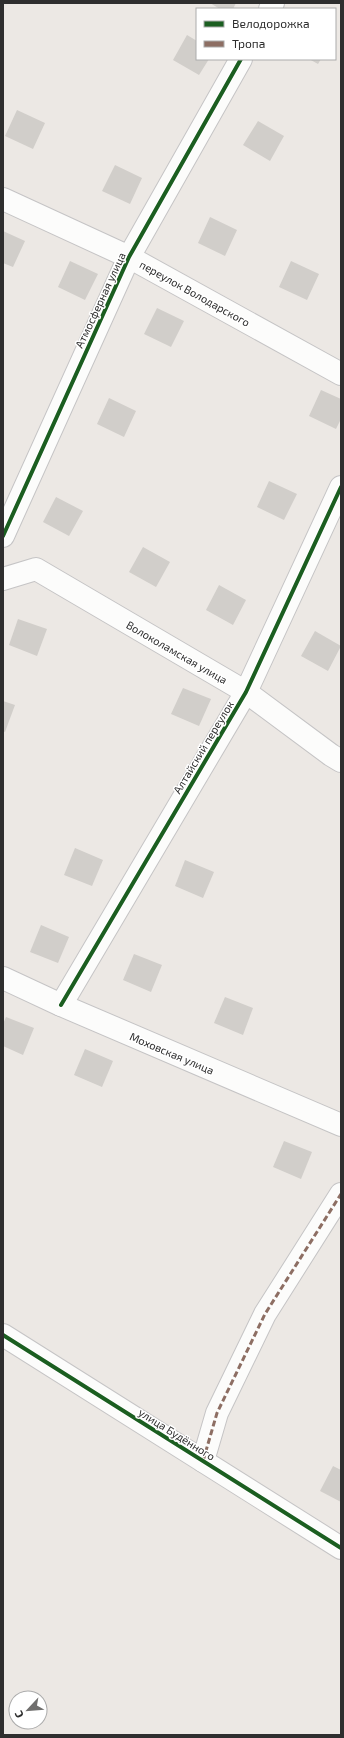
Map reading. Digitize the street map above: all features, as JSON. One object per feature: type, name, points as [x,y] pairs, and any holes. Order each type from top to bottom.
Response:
[{"type":"street","name":"Атмосферная улица","points":[[3,536],[129,257],[240,60]]},
{"type":"street","name":"переулок Володарского","points":[[3,199],[129,257],[341,374]]},
{"type":"street","name":"Алтайский переулок","points":[[61,1005],[246,692],[341,487]]},
{"type":"street","name":"Волоколамская улица","points":[[3,579],[36,570],[246,692],[331,756],[341,761]]},
{"type":"street","name":"Моховская улица","points":[[3,978],[61,1005],[341,1125]]},
{"type":"street","points":[[203,1461],[217,1413],[265,1314],[341,1194]]},
{"type":"street","name":"улица Будённого","points":[[3,1335],[341,1548]]},
{"type":"building","points":[[210,3],[236,3],[234,8],[218,8]]},
{"type":"building","points":[[187,35],[196,40],[196,60],[208,60],[199,75],[173,60]]},
{"type":"building","points":[[311,60],[320,60],[318,64]]},
{"type":"building","points":[[17,110],[45,123],[33,149],[5,136]]},
{"type":"building","points":[[258,121],[284,136],[270,161],[243,145]]},
{"type":"building","points":[[115,165],[142,178],[130,204],[102,191]]},
{"type":"building","points":[[210,217],[237,230],[225,256],[198,243]]},
{"type":"building","points":[[3,231],[25,241],[13,267],[3,263]]},
{"type":"building","points":[[70,261],[98,274],[85,300],[58,287]]},
{"type":"building","points":[[291,261],[319,274],[307,300],[279,287]]},
{"type":"building","points":[[157,308],[184,321],[171,347],[144,334]]},
{"type":"building","points":[[321,390],[341,399],[341,419],[336,429],[309,416]]},
{"type":"building","points":[[109,398],[136,411],[124,437],[97,424]]},
{"type":"building","points":[[269,481],[297,494],[284,520],[257,507]]},
{"type":"building","points":[[56,497],[83,511],[69,536],[43,522]]},
{"type":"building","points":[[143,547],[170,562],[156,587],[129,572]]},
{"type":"building","points":[[219,585],[246,600],[233,625],[206,610]]},
{"type":"building","points":[[18,619],[47,629],[37,656],[9,645]]},
{"type":"building","points":[[315,631],[341,646],[328,671],[301,656]]},
{"type":"building","points":[[183,688],[211,699],[199,726],[171,714]]},
{"type":"building","points":[[3,701],[15,705],[5,732],[3,731]]},
{"type":"building","points":[[75,848],[103,860],[92,886],[64,875]]},
{"type":"building","points":[[185,860],[214,872],[203,898],[175,886]]},
{"type":"building","points":[[41,925],[69,937],[58,963],[30,952]]},
{"type":"building","points":[[134,954],[162,965],[151,992],[123,980]]},
{"type":"building","points":[[225,997],[253,1008],[243,1035],[214,1023]]},
{"type":"building","points":[[6,1017],[34,1028],[23,1055],[3,1046],[3,1024]]},
{"type":"building","points":[[85,1049],[113,1061],[102,1087],[74,1075]]},
{"type":"building","points":[[284,1141],[312,1152],[301,1179],[273,1167]]},
{"type":"building","points":[[333,1466],[341,1470],[341,1502],[320,1491]]},
{"type":"marked path","points":[[203,1461],[217,1413],[265,1314],[341,1194]]},
{"type":"cycle path","points":[[3,536],[129,257],[240,60]]},
{"type":"cycle path","points":[[61,1005],[246,692],[341,487]]},
{"type":"cycle path","points":[[3,1335],[341,1548]]}]
